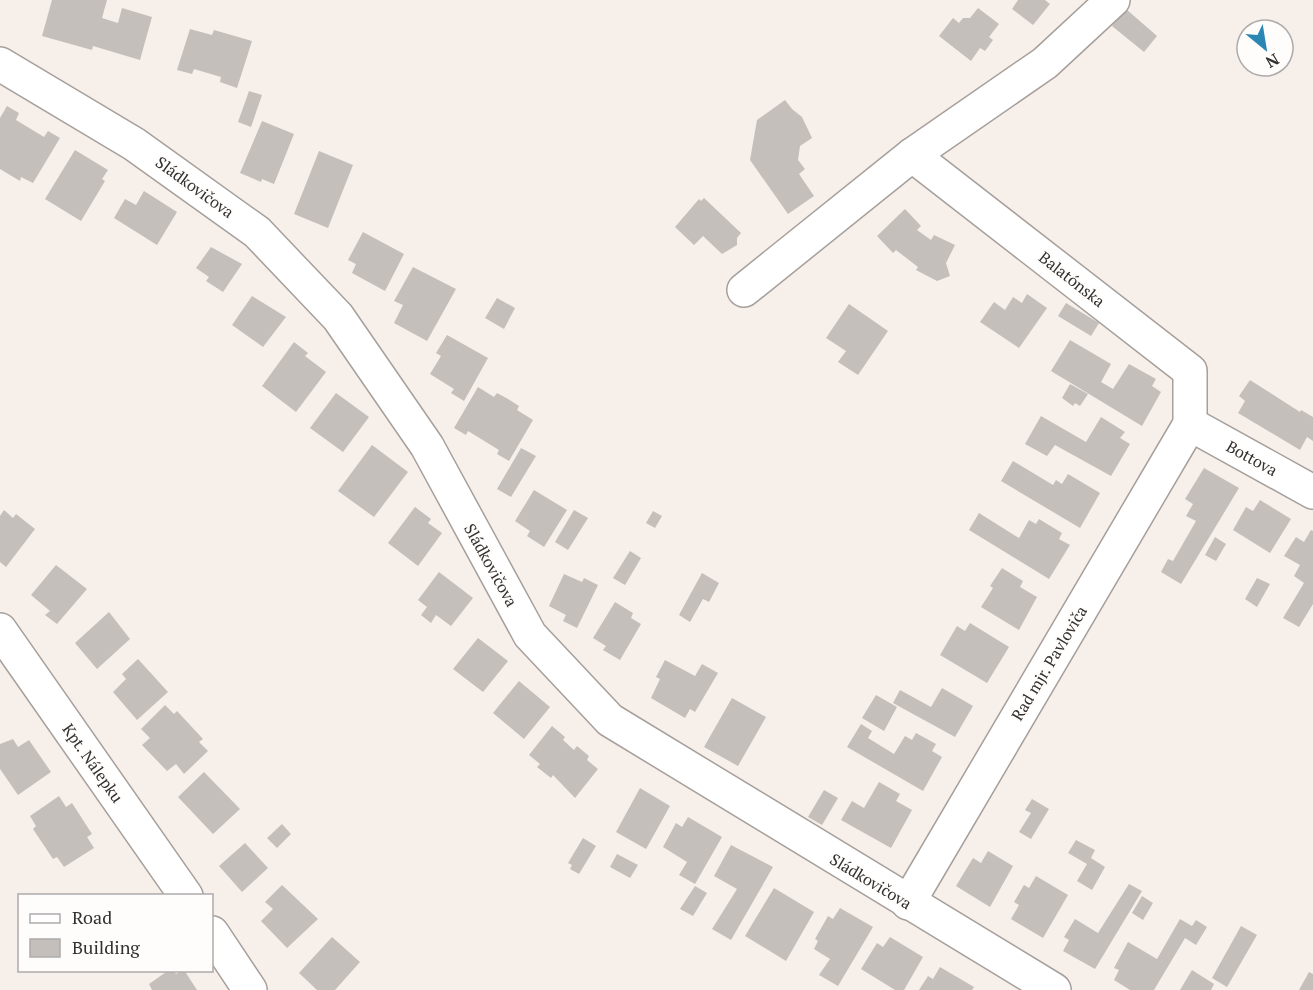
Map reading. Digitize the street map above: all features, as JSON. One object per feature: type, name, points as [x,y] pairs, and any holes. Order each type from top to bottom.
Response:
[{"type":"street","points":[[744,290],[912,155],[1045,63],[1113,0]]},
{"type":"street","name":"Sládkovičova","points":[[0,63],[134,144],[257,232],[338,317],[427,446],[530,635],[610,720],[1054,990]]},
{"type":"street","name":"Balatónska","points":[[912,155],[1190,371],[1190,424]]},
{"type":"street","name":"Rad mjr. Pavloviča","points":[[908,903],[1190,424]]},
{"type":"street","name":"Bottova","points":[[1190,424],[1313,492]]},
{"type":"street","name":"Kpt. Nálepku","points":[[0,630],[185,894]]},
{"type":"street","points":[[213,934],[250,990]]},
{"type":"building","points":[[52,0],[107,0],[102,18],[118,23],[122,8],[152,17],[140,60],[93,46],[92,50],[42,36]]},
{"type":"building","points":[[1018,0],[1045,0],[1050,4],[1033,25],[1012,9]]},
{"type":"building","points":[[978,8],[999,24],[989,37],[993,40],[985,51],[980,48],[971,61],[939,36],[953,18],[959,23],[963,18],[970,18]]},
{"type":"building","points":[[1126,9],[1157,36],[1144,52],[1112,26]]},
{"type":"building","points":[[190,29],[212,35],[214,30],[252,41],[237,88],[220,82],[221,77],[194,69],[192,74],[177,70]]},
{"type":"building","points":[[249,91],[262,95],[251,127],[238,122]]},
{"type":"building","points":[[785,100],[802,117],[812,138],[800,146],[798,160],[805,169],[799,174],[814,196],[788,214],[750,160],[757,120]]},
{"type":"building","points":[[7,106],[19,113],[16,120],[44,137],[48,131],[60,138],[33,183],[21,177],[20,181],[0,169],[0,118]]},
{"type":"building","points":[[262,121],[294,134],[274,184],[262,179],[261,182],[240,173]]},
{"type":"building","points":[[75,150],[108,170],[102,179],[105,181],[81,221],[45,199]]},
{"type":"building","points":[[319,151],[353,165],[328,228],[294,214]]},
{"type":"building","points":[[144,191],[177,212],[157,245],[114,218],[125,199],[136,205]]},
{"type":"building","points":[[704,198],[741,233],[737,238],[737,245],[722,254],[703,236],[694,245],[675,227],[699,199],[701,201]]},
{"type":"building","points":[[905,209],[921,226],[917,230],[931,240],[934,235],[955,245],[946,263],[950,276],[937,281],[916,270],[918,267],[896,250],[893,253],[877,236]]},
{"type":"building","points":[[363,232],[404,254],[385,291],[352,273],[356,264],[348,260]]},
{"type":"building","points":[[211,247],[242,264],[223,292],[206,281],[209,277],[196,268]]},
{"type":"building","points":[[413,267],[456,289],[427,341],[394,323],[403,305],[394,301]]},
{"type":"building","points":[[1027,294],[1047,308],[1019,348],[980,322],[994,302],[1005,310],[1013,297],[1022,303]]},
{"type":"building","points":[[252,296],[286,317],[263,347],[232,325]]},
{"type":"building","points":[[497,298],[515,308],[504,329],[485,318]]},
{"type":"building","points":[[1066,303],[1099,323],[1091,336],[1058,316]]},
{"type":"building","points":[[849,304],[888,331],[858,375],[838,362],[846,351],[826,338]]},
{"type":"building","points":[[447,335],[488,358],[464,401],[451,393],[454,389],[430,374],[441,356],[436,353]]},
{"type":"building","points":[[1070,340],[1111,364],[1101,382],[1113,389],[1129,364],[1156,379],[1152,386],[1161,392],[1142,426],[1051,371]]},
{"type":"building","points":[[294,342],[308,353],[305,356],[326,372],[296,412],[262,386]]},
{"type":"building","points":[[1250,380],[1300,412],[1301,410],[1313,417],[1313,441],[1307,437],[1300,450],[1238,413],[1245,401],[1239,396]]},
{"type":"building","points":[[1070,384],[1088,394],[1080,406],[1075,403],[1073,406],[1062,398]]},
{"type":"building","points":[[478,387],[494,397],[497,393],[508,399],[519,406],[517,410],[533,420],[509,461],[497,454],[499,450],[468,431],[466,435],[454,428]]},
{"type":"building","points":[[336,393],[369,417],[343,452],[310,428]]},
{"type":"building","points":[[1041,416],[1086,442],[1101,417],[1125,432],[1120,438],[1130,444],[1111,476],[1055,445],[1047,456],[1025,444]]},
{"type":"building","points":[[372,445],[408,472],[374,517],[338,491]]},
{"type":"building","points":[[521,448],[536,456],[511,497],[497,489]]},
{"type":"building","points":[[1013,461],[1053,485],[1056,480],[1062,484],[1068,474],[1100,493],[1080,528],[1001,481]]},
{"type":"building","points":[[1204,468],[1239,488],[1181,584],[1161,572],[1168,559],[1173,561],[1196,521],[1186,516],[1193,504],[1185,499]]},
{"type":"building","points":[[534,490],[567,510],[544,547],[527,536],[530,531],[515,521]]},
{"type":"building","points":[[1260,500],[1291,519],[1270,553],[1233,530],[1246,507],[1253,511]]},
{"type":"building","points":[[415,507],[431,519],[428,523],[442,533],[418,566],[388,543]]},
{"type":"building","points":[[4,510],[13,518],[16,514],[35,529],[6,567],[0,562],[0,516]]},
{"type":"building","points":[[574,510],[588,518],[568,550],[555,542]]},
{"type":"building","points":[[653,511],[662,516],[655,528],[646,523]]},
{"type":"building","points":[[979,513],[1019,538],[1029,520],[1036,524],[1039,519],[1062,533],[1059,539],[1070,545],[1049,579],[969,530]]},
{"type":"building","points":[[1311,530],[1313,531],[1313,604],[1299,627],[1283,618],[1304,583],[1294,576],[1300,565],[1284,556],[1296,537],[1304,542]]},
{"type":"building","points":[[1215,537],[1226,544],[1216,561],[1205,555]]},
{"type":"building","points":[[630,551],[641,558],[625,585],[613,578]]},
{"type":"building","points":[[56,565],[87,589],[57,624],[45,615],[50,611],[31,595]]},
{"type":"building","points":[[1002,568],[1023,581],[1020,587],[1037,597],[1019,630],[981,607],[993,588],[990,586]]},
{"type":"building","points":[[439,572],[473,598],[451,626],[436,615],[431,623],[421,615],[427,607],[418,600]]},
{"type":"building","points":[[702,573],[719,583],[709,602],[703,599],[690,622],[679,615]]},
{"type":"building","points":[[564,574],[582,582],[584,578],[598,585],[577,628],[563,621],[566,615],[549,606]]},
{"type":"building","points":[[1257,578],[1270,584],[1257,607],[1245,599]]},
{"type":"building","points":[[615,602],[633,613],[631,618],[641,624],[620,660],[603,650],[606,646],[593,638]]},
{"type":"building","points":[[109,612],[130,639],[97,669],[75,643]]},
{"type":"building","points":[[970,623],[1009,647],[987,683],[940,655],[957,626],[965,631]]},
{"type":"building","points":[[478,638],[508,661],[483,692],[453,669]]},
{"type":"building","points":[[138,659],[168,692],[137,720],[113,692],[126,679],[122,674]]},
{"type":"building","points":[[665,660],[695,676],[702,664],[718,673],[695,712],[690,709],[685,718],[651,698],[660,679],[656,677]]},
{"type":"building","points":[[519,681],[550,707],[524,739],[493,713]]},
{"type":"building","points":[[942,688],[973,706],[955,737],[893,703],[900,690],[931,707]]},
{"type":"building","points":[[876,695],[897,707],[884,731],[862,718]]},
{"type":"building","points":[[732,698],[766,717],[738,766],[704,747]]},
{"type":"building","points":[[165,705],[174,714],[177,711],[203,739],[199,742],[208,751],[184,774],[176,764],[167,771],[142,745],[150,738],[141,729]]},
{"type":"building","points":[[861,724],[872,731],[868,738],[894,754],[905,736],[912,740],[916,733],[936,744],[932,751],[942,757],[923,791],[847,747]]},
{"type":"building","points":[[552,726],[565,737],[563,740],[574,750],[577,746],[589,756],[587,760],[598,769],[575,798],[553,775],[551,778],[537,767],[540,764],[529,755]]},
{"type":"building","points":[[13,739],[18,747],[29,740],[51,772],[18,795],[0,769],[0,744]]},
{"type":"building","points":[[204,772],[240,809],[213,834],[178,797]]},
{"type":"building","points":[[879,782],[900,794],[896,801],[912,810],[891,848],[841,820],[852,801],[864,808]]},
{"type":"building","points":[[640,788],[670,806],[646,849],[616,832]]},
{"type":"building","points":[[824,790],[838,798],[822,825],[808,817]]},
{"type":"building","points":[[59,796],[66,807],[72,803],[92,834],[87,837],[94,848],[64,867],[57,857],[53,859],[33,829],[36,826],[30,816]]},
{"type":"building","points":[[1032,799],[1049,809],[1031,839],[1019,832],[1031,813],[1025,810]]},
{"type":"building","points":[[688,817],[722,837],[695,884],[679,875],[687,862],[663,847],[676,823],[682,827]]},
{"type":"building","points":[[282,824],[291,834],[277,848],[267,838]]},
{"type":"building","points":[[583,838],[596,846],[579,874],[570,869],[572,865],[568,863]]},
{"type":"building","points":[[1076,840],[1095,850],[1091,858],[1105,867],[1092,890],[1077,881],[1087,864],[1068,853]]},
{"type":"building","points":[[245,843],[268,868],[242,892],[219,866]]},
{"type":"building","points":[[731,845],[773,867],[731,940],[712,929],[737,889],[714,876]]},
{"type":"building","points":[[988,851],[1013,866],[990,907],[956,886],[973,858],[981,863]]},
{"type":"building","points":[[617,854],[638,865],[630,878],[610,867]]},
{"type":"building","points":[[1036,876],[1068,895],[1043,938],[1011,919],[1019,905],[1014,902],[1024,885],[1029,888]]},
{"type":"building","points":[[1129,884],[1142,891],[1095,969],[1063,951],[1069,940],[1064,937],[1075,919],[1098,933]]},
{"type":"building","points":[[282,885],[318,919],[287,948],[261,921],[273,909],[265,902]]},
{"type":"building","points":[[695,886],[707,893],[693,916],[680,909]]},
{"type":"building","points":[[774,888],[814,912],[786,961],[745,936]]},
{"type":"building","points":[[1142,896],[1153,903],[1143,920],[1132,913]]},
{"type":"building","points":[[840,908],[873,927],[838,986],[819,975],[830,959],[814,949],[818,941],[815,939],[828,916],[833,919]]},
{"type":"building","points":[[1180,919],[1192,926],[1196,920],[1207,927],[1196,945],[1185,938],[1154,990],[1130,990],[1114,980],[1119,970],[1114,968],[1128,942],[1157,959]]},
{"type":"building","points":[[1241,926],[1257,935],[1227,987],[1212,978]]},
{"type":"building","points":[[332,937],[360,962],[335,990],[317,990],[299,973]]},
{"type":"building","points":[[890,937],[923,957],[904,990],[895,990],[861,969],[877,943],[883,947]]},
{"type":"building","points":[[940,967],[974,987],[972,990],[919,990],[928,976],[933,979]]},
{"type":"building","points":[[1192,970],[1214,984],[1211,990],[1180,990]]},
{"type":"building","points":[[166,972],[176,974],[185,972],[197,990],[152,990],[149,984]]},
{"type":"building","points":[[1309,972],[1313,974],[1313,990],[1299,990]]}]
